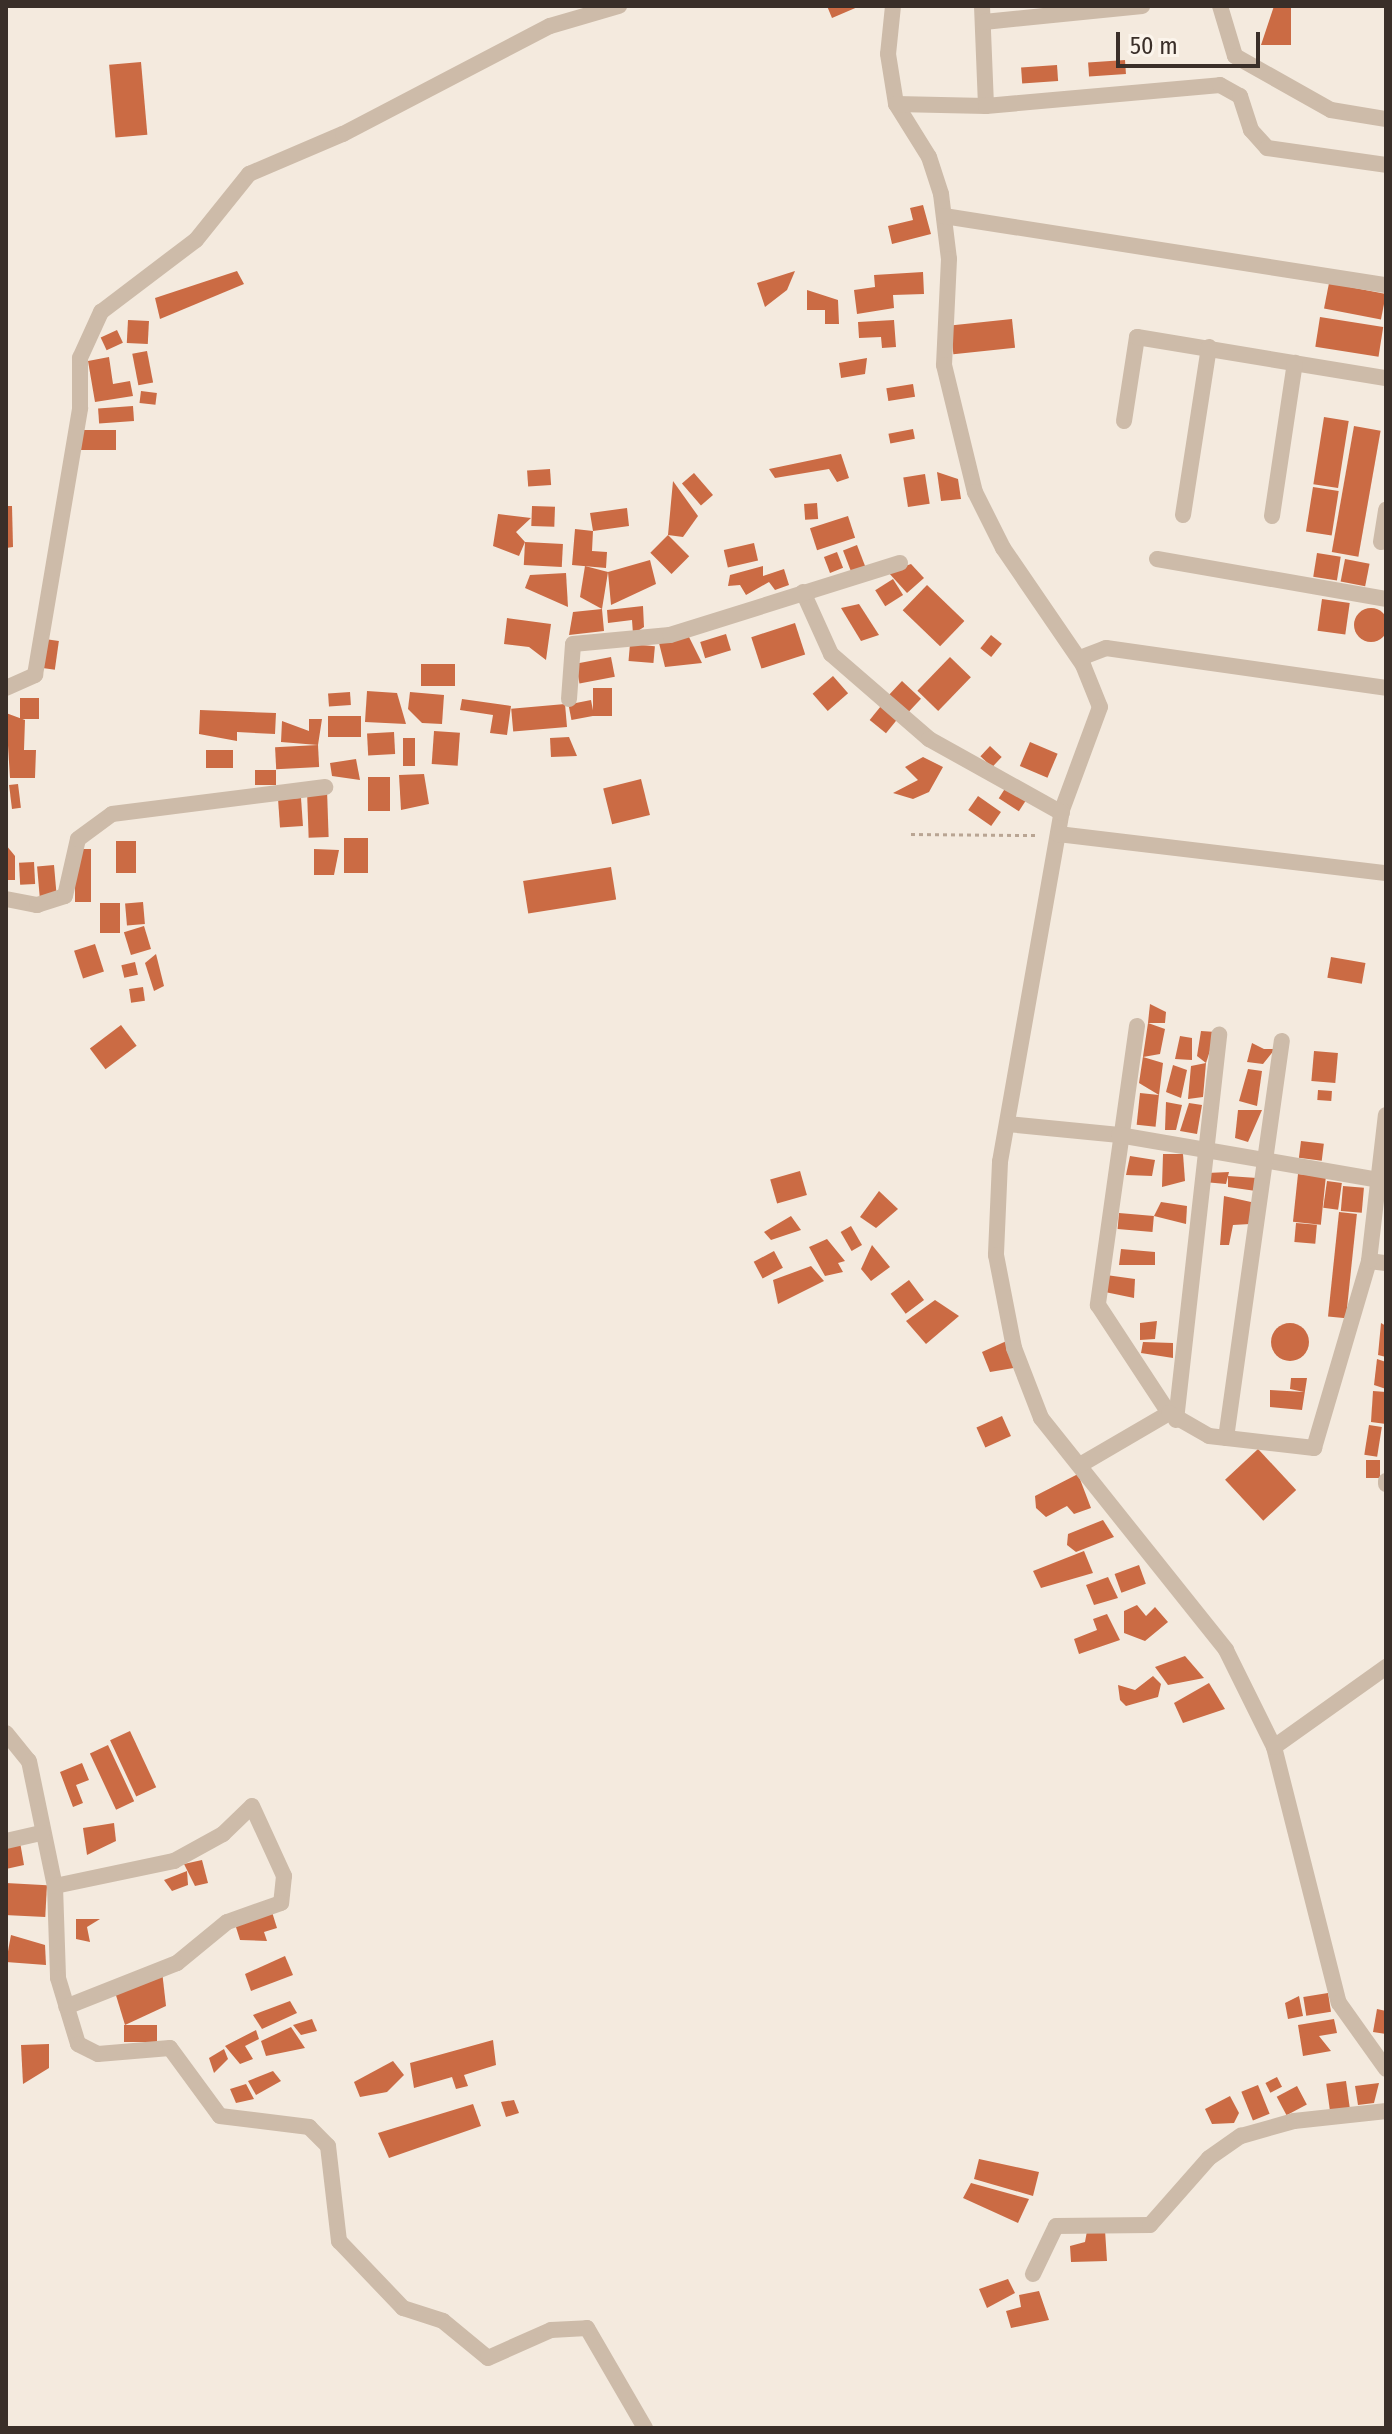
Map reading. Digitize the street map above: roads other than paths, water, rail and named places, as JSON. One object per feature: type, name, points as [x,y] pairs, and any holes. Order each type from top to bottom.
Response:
[{"type":"street","points":[[6,688],[35,675],[80,408],[80,358],[101,312],[196,240],[249,174],[343,134],[550,26],[619,6]]},
{"type":"street","points":[[893,6],[888,54],[896,104],[929,157],[944,216],[944,365],[975,492],[1003,548],[1080,658],[1100,707],[1062,813],[1007,1124],[995,1226],[1014,1348],[1035,1408],[1226,1650],[1274,1747],[1339,2003],[1386,2069]]},
{"type":"street","points":[[986,106],[983,14],[1142,6]]},
{"type":"street","points":[[1220,6],[1235,56],[1331,110],[1386,119]]},
{"type":"street","points":[[896,104],[986,106],[1220,85],[1240,96],[1251,130],[1267,148],[1386,165]]},
{"type":"street","points":[[944,216],[1386,285]]},
{"type":"street","points":[[1124,421],[1137,337],[1386,378]]},
{"type":"street","points":[[1183,515],[1209,347]]},
{"type":"street","points":[[1272,516],[1295,363]]},
{"type":"street","points":[[1381,542],[1386,509]]},
{"type":"street","points":[[1157,559],[1386,599]]},
{"type":"street","points":[[569,699],[573,644],[670,635],[900,563]]},
{"type":"street","points":[[803,592],[831,654],[929,739],[1062,813]]},
{"type":"street","points":[[1080,658],[1106,648],[1386,688]]},
{"type":"street","points":[[6,899],[37,905],[65,896],[78,839],[112,814],[325,787]]},
{"type":"street","points":[[1058,834],[1386,873]]},
{"type":"street","points":[[1137,1026],[1119,1135],[1098,1305],[1172,1417],[1226,1438],[1314,1448],[1369,1261],[1381,1181],[1386,1115]]},
{"type":"street","points":[[1172,1417],[1219,1034]]},
{"type":"street","points":[[1226,1438],[1282,1041]]},
{"type":"street","points":[[1007,1124],[1119,1135],[1381,1181]]},
{"type":"street","points":[[1369,1261],[1386,1263]]},
{"type":"street","points":[[1080,1465],[1172,1417]]},
{"type":"street","points":[[1274,1747],[1386,1667]]},
{"type":"street","points":[[6,1733],[29,1761],[55,1886],[51,1928],[66,2007],[86,2050],[170,2048],[220,2116],[296,2123],[318,2133],[328,2146],[336,2229],[346,2251],[403,2308],[459,2331],[478,2355],[499,2355],[551,2330],[587,2328],[645,2428]]},
{"type":"street","points":[[55,1886],[174,1861],[223,1834],[252,1806],[284,1876],[281,1903],[227,1922],[177,1963],[66,2007]]},
{"type":"street","points":[[6,1841],[42,1833]]},
{"type":"street","points":[[1033,2274],[1056,2226],[1150,2225],[1209,2158],[1241,2136],[1277,2124],[1386,2111]]}]
